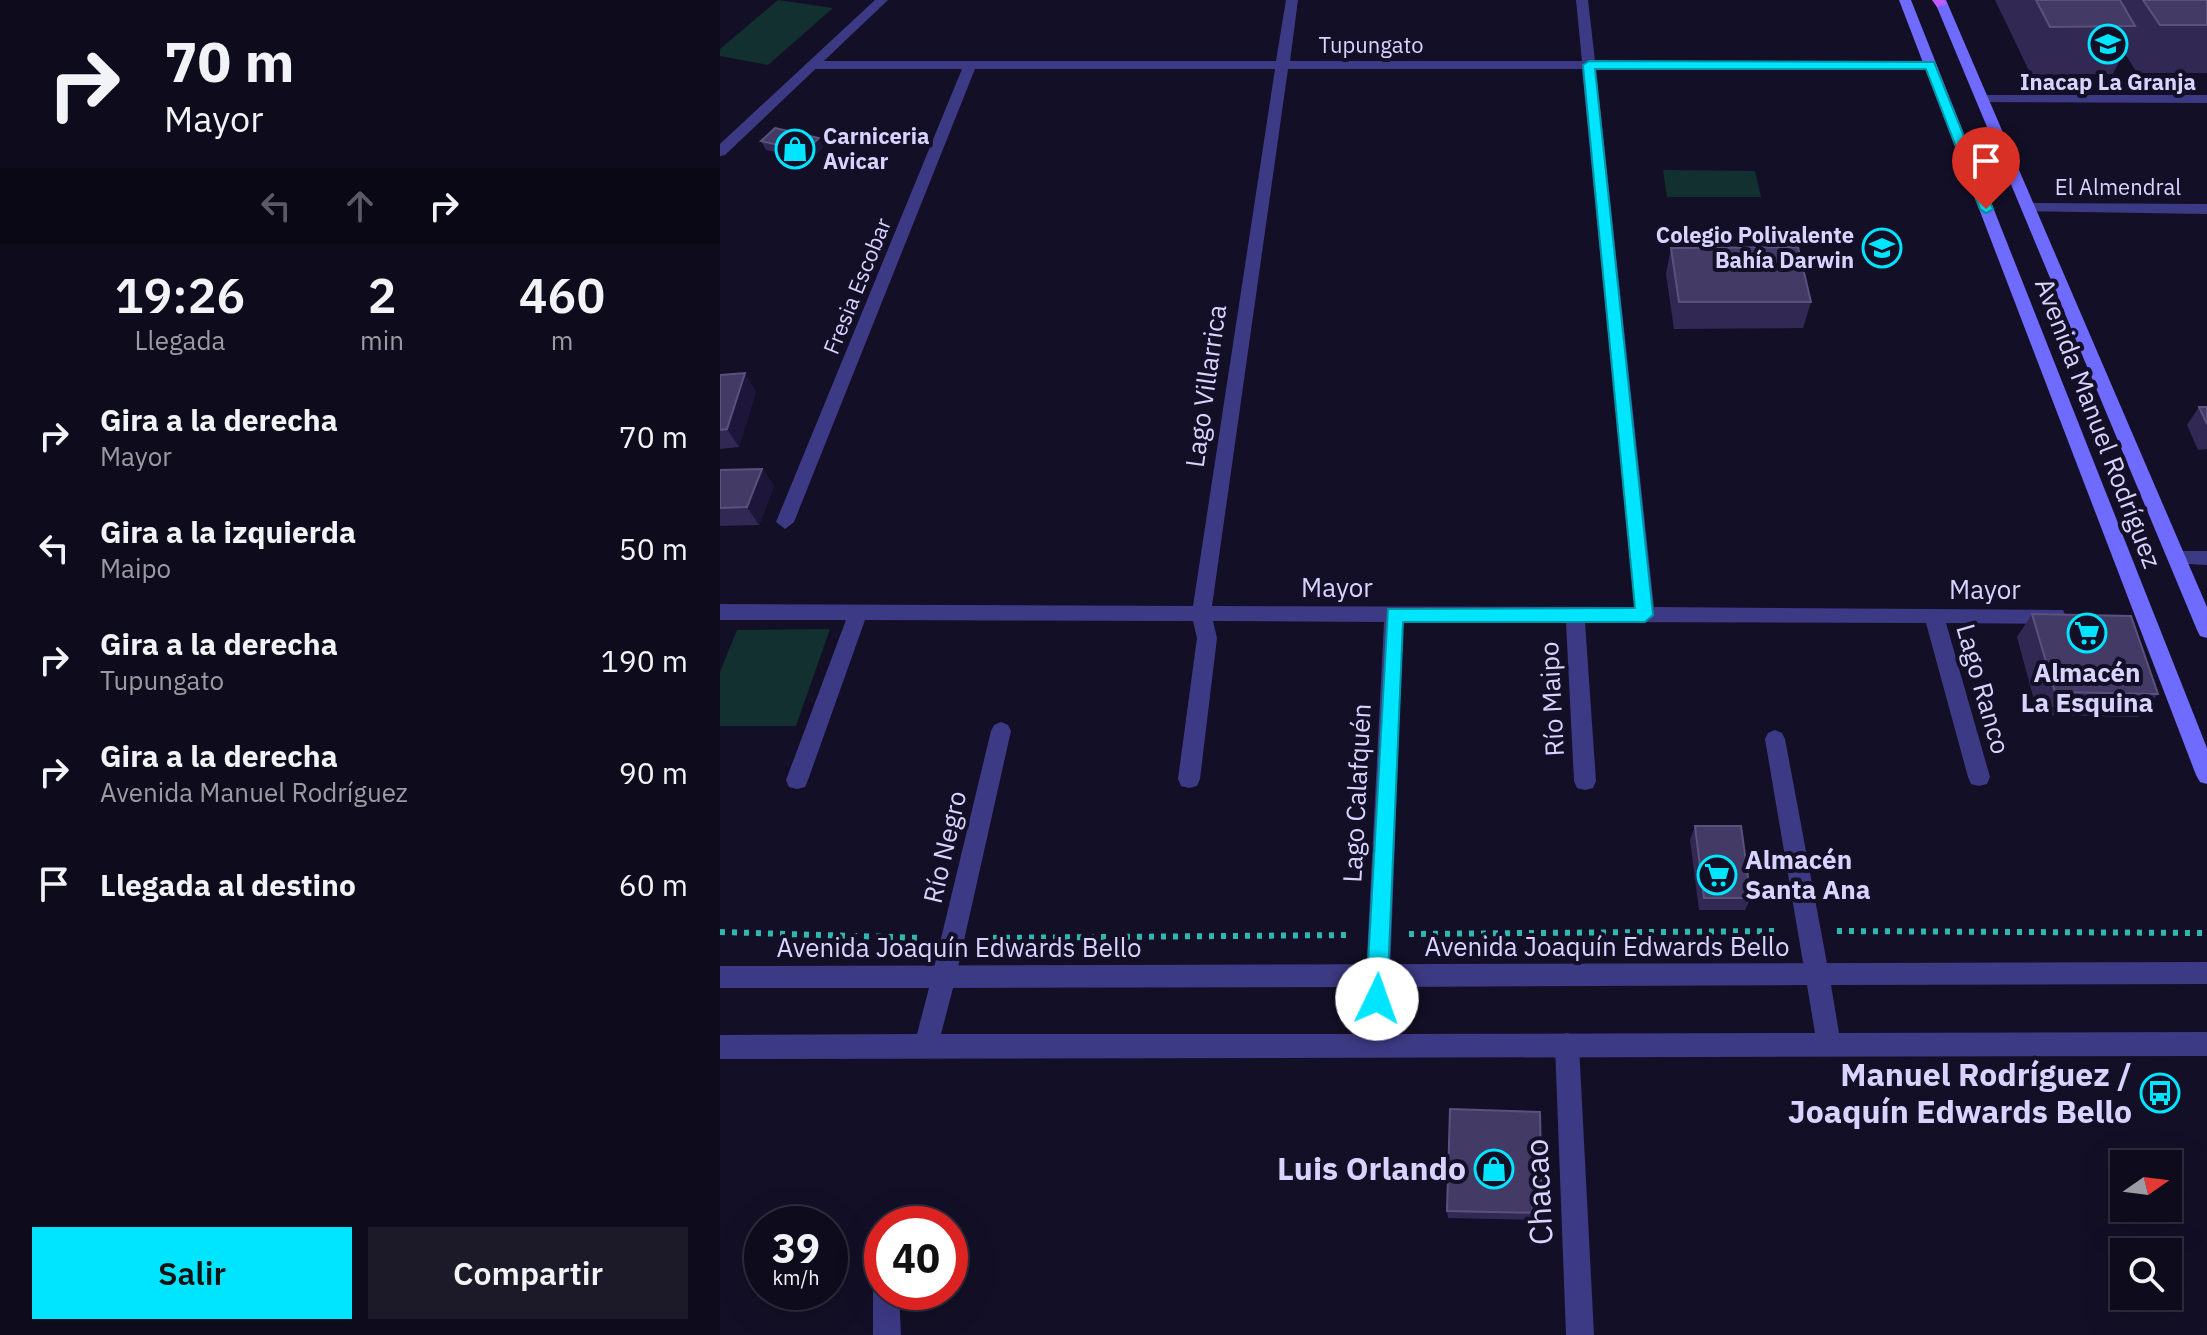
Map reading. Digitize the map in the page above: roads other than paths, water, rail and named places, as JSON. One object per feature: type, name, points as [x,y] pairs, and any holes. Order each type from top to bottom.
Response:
[{"type":"main road","name":"Avenida Manuel Rodríguez","points":[[1905,0],[2138,616],[2207,775]]},
{"type":"main road","name":"Avenida Manuel Rodríguez","points":[[1940,1],[2207,630]]},
{"type":"street","points":[[720,152],[882,0]]},
{"type":"street","name":"Lago Villarrica","points":[[1189,779],[1207,638],[1201,614],[1292,0]]},
{"type":"street","points":[[1582,0],[1645,615]]},
{"type":"street","name":"Tupungato","points":[[812,65],[1930,65]]},
{"type":"street","name":"Fresia Escobar","points":[[785,522],[970,65]]},
{"type":"street","points":[[1982,99],[2207,99]]},
{"type":"street","name":"El Almendral","points":[[2029,208],[2207,209]]},
{"type":"street","points":[[2177,558],[2207,558]]},
{"type":"street","name":"Mayor","points":[[720,612],[2072,616]]},
{"type":"street","points":[[797,780],[858,613]]},
{"type":"street","name":"Lago Calafquén","points":[[1374,1046],[1394,614]]},
{"type":"street","name":"Río Maipo","points":[[1575,615],[1585,781]]},
{"type":"street","name":"Lago Ranco","points":[[1934,616],[1979,777]]},
{"type":"street","name":"Río Negro","points":[[926,1047],[1001,731]]},
{"type":"street","points":[[1775,739],[1829,1045]]},
{"type":"street","name":"Avenida Joaquín Edwards Bello","points":[[720,977],[2207,973]]},
{"type":"street","points":[[720,1047],[2207,1044]]},
{"type":"street","name":"Chacao","points":[[1567,1045],[1580,1335]]},
{"type":"street","points":[[886,1310],[887,1335]]},
{"type":"place","name":"Inacap La Granja","points":[[2108,44]]},
{"type":"place","name":"Carniceria Avicar","points":[[795,149]]},
{"type":"place","name":"Colegio Polivalente Bahía Darwin","points":[[1882,248]]},
{"type":"place","name":"Almacén La Esquina","points":[[2087,633]]},
{"type":"place","name":"Almacén Santa Ana","points":[[1717,875]]},
{"type":"place","name":"Manuel Rodríguez / Joaquín Edwards Bello","points":[[2160,1093]]},
{"type":"place","name":"Luis Orlando","points":[[1494,1169]]}]
